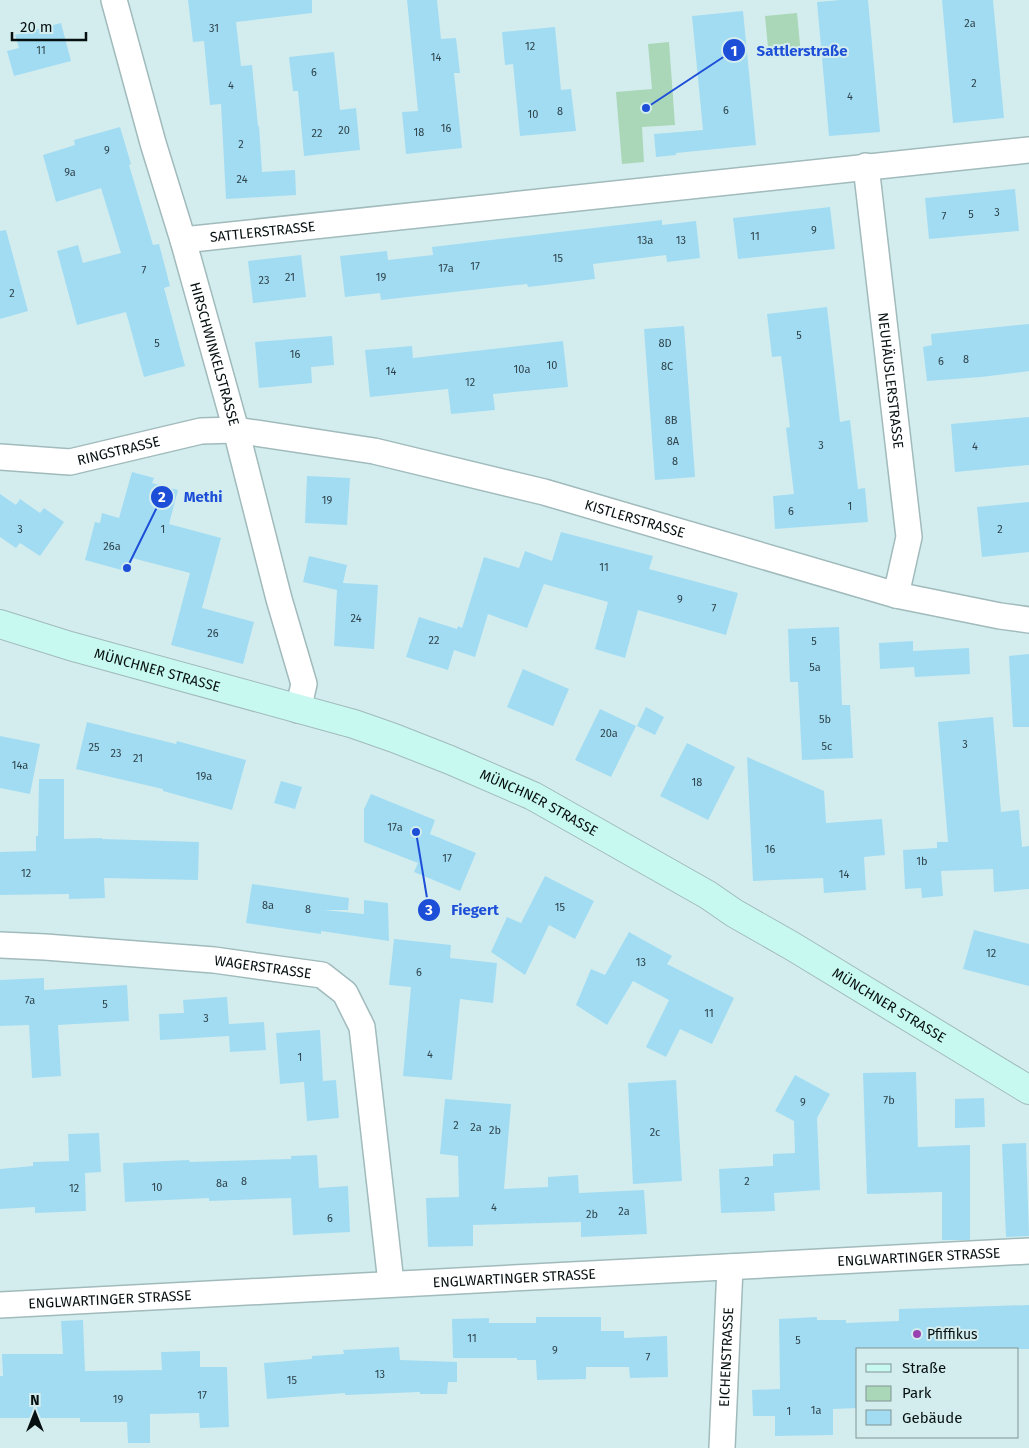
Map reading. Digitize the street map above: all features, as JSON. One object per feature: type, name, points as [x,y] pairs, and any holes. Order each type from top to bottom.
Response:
[{"type":"street","name":"HIRSCHWINKELSTRASSE","points":[[114,0],[153,143],[183,240],[236,430],[279,598],[304,684],[298,710]]},
{"type":"street","name":"SATTLERSTRASSE","points":[[183,240],[1029,150]]},
{"type":"street","name":"NEUHÄUSLERSTRASSE","points":[[866,166],[909,537],[896,595]]},
{"type":"street","name":"KISTLERSTRASSE","points":[[236,430],[374,451],[544,492],[896,595],[1029,620]]},
{"type":"street","name":"RINGSTRASSE","points":[[0,457],[70,462],[201,431],[236,430]]},
{"type":"street","name":"MÜNCHNER STRASSE","points":[[0,624],[298,710],[354,724],[450,760],[533,796],[708,895],[734,913],[792,946],[1029,1090]]},
{"type":"street","name":"WAGERSTRASSE","points":[[0,946],[45,947],[214,960],[322,975],[345,994],[362,1027],[391,1284]]},
{"type":"street","name":"ENGLWARTINGER STRASSE","points":[[0,1305],[1029,1251]]},
{"type":"street","name":"EICHENSTRASSE","points":[[722,1448],[730,1267]]},
{"type":"green space","points":[[797,13],[801,55],[769,58],[765,16]]},
{"type":"green space","points":[[669,42],[675,125],[642,127],[644,162],[622,164],[616,92],[652,89],[648,44]]},
{"type":"building","points":[[188,0],[312,0],[312,13],[236,22],[241,66],[252,65],[262,172],[295,170],[296,195],[226,199],[221,104],[210,105],[204,41],[193,42]]},
{"type":"building","points":[[407,0],[437,0],[441,39],[456,38],[460,73],[454,73],[462,148],[406,154],[402,112],[418,111]]},
{"type":"building","points":[[868,0],[880,132],[829,136],[817,2]]},
{"type":"building","points":[[942,0],[993,0],[1004,118],[953,123]]},
{"type":"building","points":[[743,11],[756,145],[676,153],[676,155],[656,157],[654,134],[703,130],[692,16]]},
{"type":"building","points":[[61,23],[71,61],[14,76],[7,51],[19,48],[15,35]]},
{"type":"building","points":[[555,27],[561,90],[571,89],[576,131],[520,136],[513,64],[505,65],[502,32]]},
{"type":"building","points":[[334,52],[340,110],[356,108],[360,150],[304,156],[298,91],[293,91],[289,57]]},
{"type":"building","points":[[120,127],[131,164],[129,165],[153,245],[159,244],[170,286],[164,288],[185,366],[144,377],[126,312],[77,325],[57,251],[78,245],[83,263],[121,253],[101,188],[56,202],[43,155],[75,145],[74,140]]},
{"type":"building","points":[[1015,189],[1019,231],[929,239],[925,198]]},
{"type":"building","points":[[830,207],[835,249],[738,259],[733,218]]},
{"type":"building","points":[[662,220],[662,225],[696,221],[700,258],[667,262],[666,255],[593,264],[595,279],[528,287],[527,284],[381,300],[380,293],[345,297],[340,256],[387,251],[388,260],[433,255],[432,247]]},
{"type":"building","points":[[6,230],[28,311],[0,319],[0,231]]},
{"type":"building","points":[[301,255],[306,297],[253,303],[248,261]]},
{"type":"building","points":[[827,307],[840,422],[850,420],[858,489],[865,488],[868,522],[775,529],[773,496],[794,494],[786,428],[790,427],[781,356],[772,357],[767,314]]},
{"type":"building","points":[[1029,324],[1029,371],[927,381],[923,347],[932,345],[931,334]]},
{"type":"building","points":[[684,326],[695,477],[655,480],[644,329]]},
{"type":"building","points":[[332,336],[334,365],[311,367],[312,383],[259,388],[255,342]]},
{"type":"building","points":[[563,341],[568,387],[493,394],[495,410],[451,414],[448,389],[370,397],[365,350],[412,346],[413,358]]},
{"type":"building","points":[[1029,417],[1029,465],[955,472],[951,424]]},
{"type":"building","points":[[132,472],[154,478],[152,483],[178,490],[169,524],[221,538],[202,608],[254,622],[243,664],[171,645],[190,573],[132,558],[129,572],[85,560],[95,522],[100,523],[102,513],[119,518]]},
{"type":"building","points":[[307,476],[350,478],[347,525],[305,523]]},
{"type":"building","points":[[0,494],[16,505],[20,499],[40,513],[44,508],[64,522],[40,556],[20,543],[16,548],[0,537]]},
{"type":"building","points":[[1029,502],[1029,552],[982,557],[977,507]]},
{"type":"building","points":[[561,532],[653,556],[649,569],[738,593],[726,635],[638,610],[625,658],[595,649],[608,602],[544,584],[527,628],[488,614],[475,657],[454,650],[448,670],[406,657],[419,617],[457,629],[458,626],[462,628],[484,557],[519,568],[525,551],[552,561]]},
{"type":"building","points":[[309,556],[347,565],[343,583],[378,585],[374,649],[334,646],[337,590],[303,582]]},
{"type":"building","points":[[839,627],[842,705],[850,705],[853,758],[802,760],[798,682],[790,682],[788,629]]},
{"type":"building","points":[[913,641],[913,651],[969,648],[970,674],[915,677],[914,667],[880,669],[879,643]]},
{"type":"building","points":[[1029,654],[1029,727],[1013,727],[1009,656]]},
{"type":"building","points":[[523,669],[569,689],[553,726],[507,707]]},
{"type":"building","points":[[646,707],[664,717],[655,735],[637,726]]},
{"type":"building","points":[[600,709],[636,726],[611,777],[575,760]]},
{"type":"building","points":[[993,717],[1001,812],[1019,810],[1022,847],[1029,846],[1029,889],[994,892],[993,869],[941,871],[943,896],[922,898],[921,888],[905,889],[903,850],[937,848],[937,842],[948,842],[938,722]]},
{"type":"building","points":[[87,722],[176,744],[177,741],[246,760],[232,810],[163,791],[163,789],[76,769]]},
{"type":"building","points":[[0,736],[40,744],[30,794],[0,788]]},
{"type":"building","points":[[687,743],[735,767],[708,820],[660,796]]},
{"type":"building","points":[[747,757],[824,791],[826,823],[882,819],[885,855],[864,857],[866,890],[824,893],[823,878],[753,881]]},
{"type":"building","points":[[39,779],[64,779],[64,839],[102,838],[199,842],[198,880],[104,878],[105,898],[69,899],[69,894],[0,895],[0,852],[36,851]]},
{"type":"building","points":[[281,781],[302,787],[295,809],[274,803]]},
{"type":"building","points":[[371,794],[435,820],[430,834],[476,853],[460,891],[414,872],[418,863],[364,842],[364,809]]},
{"type":"building","points":[[545,876],[594,901],[575,939],[549,925],[525,975],[491,952],[507,917],[521,923]]},
{"type":"building","points":[[252,884],[349,898],[348,910],[324,910],[364,914],[364,900],[388,903],[389,941],[321,931],[321,934],[246,923]]},
{"type":"building","points":[[974,930],[1029,944],[1029,986],[963,969]]},
{"type":"building","points":[[629,932],[672,956],[667,964],[734,998],[712,1044],[680,1029],[666,1057],[646,1047],[669,1000],[633,981],[607,1025],[576,1005],[591,969],[605,975]]},
{"type":"building","points":[[394,939],[451,945],[450,958],[497,963],[493,1003],[460,999],[452,1080],[403,1076],[411,987],[389,985]]},
{"type":"building","points":[[44,978],[44,990],[127,985],[129,1021],[58,1025],[61,1076],[32,1078],[29,1025],[0,1026],[0,980]]},
{"type":"building","points":[[227,997],[229,1024],[264,1022],[266,1050],[230,1052],[229,1036],[160,1040],[159,1014],[184,1013],[183,1000]]},
{"type":"building","points":[[320,1030],[323,1081],[336,1080],[339,1118],[307,1121],[304,1082],[280,1084],[276,1033]]},
{"type":"building","points":[[916,1072],[918,1147],[970,1145],[970,1240],[942,1240],[942,1192],[867,1194],[863,1073]]},
{"type":"building","points":[[795,1075],[830,1094],[817,1118],[820,1190],[774,1193],[775,1211],[721,1213],[719,1169],[773,1166],[773,1154],[795,1153],[794,1121],[775,1111]]},
{"type":"building","points":[[676,1080],[682,1181],[633,1184],[628,1083]]},
{"type":"building","points":[[984,1098],[985,1127],[955,1128],[955,1099]]},
{"type":"building","points":[[445,1099],[511,1104],[504,1189],[548,1187],[548,1177],[578,1175],[579,1193],[644,1190],[647,1234],[581,1237],[581,1222],[473,1225],[473,1246],[428,1247],[426,1198],[459,1197],[458,1156],[440,1154]]},
{"type":"building","points":[[99,1133],[101,1172],[85,1173],[86,1211],[35,1213],[35,1207],[0,1209],[0,1169],[33,1166],[33,1162],[69,1161],[68,1134]]},
{"type":"building","points":[[1026,1143],[1029,1236],[1006,1237],[1002,1144]]},
{"type":"building","points":[[317,1155],[319,1188],[348,1186],[350,1232],[293,1235],[291,1198],[209,1201],[209,1198],[125,1202],[123,1163],[291,1159],[291,1156]]},
{"type":"building","points":[[1029,1305],[1029,1349],[856,1348],[856,1408],[833,1409],[833,1435],[775,1436],[775,1416],[753,1416],[752,1390],[780,1389],[779,1319],[817,1317],[817,1320],[846,1320],[846,1323],[899,1321],[899,1309]]},
{"type":"building","points":[[536,1317],[601,1317],[601,1331],[624,1331],[624,1338],[667,1336],[668,1377],[630,1378],[629,1367],[586,1367],[586,1379],[537,1380],[536,1360],[517,1360],[517,1358],[453,1358],[452,1319],[489,1318],[489,1323],[536,1323]]},
{"type":"building","points":[[83,1320],[85,1371],[162,1370],[161,1352],[200,1351],[200,1367],[227,1367],[229,1427],[200,1428],[199,1413],[150,1414],[150,1443],[128,1443],[127,1422],[80,1422],[80,1418],[0,1418],[0,1376],[3,1376],[2,1354],[63,1354],[61,1321]]},
{"type":"building","points":[[399,1347],[400,1360],[457,1362],[457,1382],[448,1382],[447,1394],[420,1394],[420,1392],[345,1395],[345,1393],[267,1399],[264,1363],[312,1359],[312,1356],[344,1354],[343,1350]]},
{"type":"place","name":"Sattlerstraße","points":[[646,108]]},
{"type":"place","name":"Methi","points":[[127,568]]},
{"type":"place","name":"Fiegert","points":[[416,832]]},
{"type":"place","name":"Pfiffikus","points":[[917,1334]]}]
